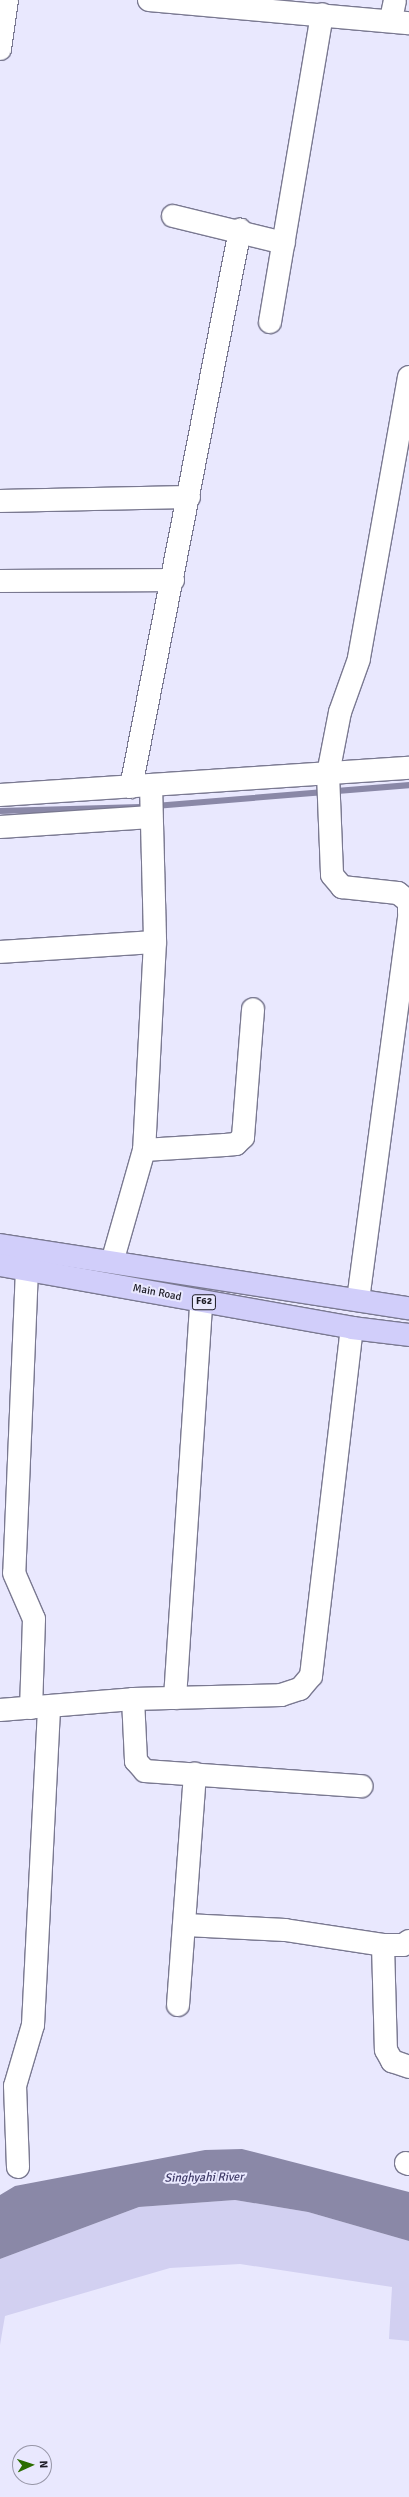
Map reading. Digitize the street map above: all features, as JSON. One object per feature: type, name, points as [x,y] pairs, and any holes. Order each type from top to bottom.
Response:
[{"type":"main road","name":"Main Road","points":[[0,1245],[409,1308]]},
{"type":"main road","name":"Main Road","points":[[0,1265],[352,1328],[409,1335]]},
{"type":"street","points":[[0,49],[7,0]]},
{"type":"street","points":[[149,0],[322,14],[399,14]]},
{"type":"street","points":[[270,322],[322,14]]},
{"type":"street","points":[[173,216],[240,230],[284,243]]},
{"type":"street","points":[[112,1262],[144,1150],[155,942],[147,799],[173,580],[240,230]]},
{"type":"street","points":[[409,377],[359,658],[340,712],[328,774],[332,875],[342,887],[398,893],[409,902],[409,912]]},
{"type":"street","points":[[0,501],[189,497]]},
{"type":"street","points":[[0,581],[173,580]]},
{"type":"street","points":[[0,827],[147,799],[328,774],[409,768]]},
{"type":"street","points":[[0,796],[147,799]]},
{"type":"street","points":[[358,1300],[409,916]]},
{"type":"street","points":[[0,952],[155,942]]},
{"type":"street","points":[[144,1150],[225,1146],[236,1144],[243,1137],[253,1009]]},
{"type":"street","points":[[18,2168],[15,2086],[34,2024],[40,1708],[33,1615],[16,1583],[14,1573],[27,1269]]},
{"type":"street","points":[[175,1698],[201,1302]]},
{"type":"street","points":[[0,1710],[40,1708],[133,1699],[281,1695],[300,1690],[310,1676],[352,1328]]},
{"type":"street","points":[[133,1699],[138,1766],[144,1771],[361,1786]]},
{"type":"street","points":[[178,2005],[186,1925],[195,1774]]},
{"type":"street","points":[[186,1925],[285,1930],[383,1945],[403,1945],[409,1941]]},
{"type":"street","points":[[383,1945],[386,2050],[392,2061],[409,2067]]},
{"type":"shaded area","points":[[235,2200],[308,2212],[409,2241],[409,2341],[389,2339],[392,2287],[240,2264],[170,2268],[5,2316],[0,2345],[0,2259],[139,2207]]},
{"type":"water","name":"Singhyahi River","points":[[242,2149],[409,2192],[409,2241],[308,2212],[235,2200],[139,2207],[0,2259],[0,2195],[15,2186],[205,2150]]},
{"type":"waterway","points":[[155,806],[409,785]]},
{"type":"waterway","points":[[0,811],[140,807]]}]
